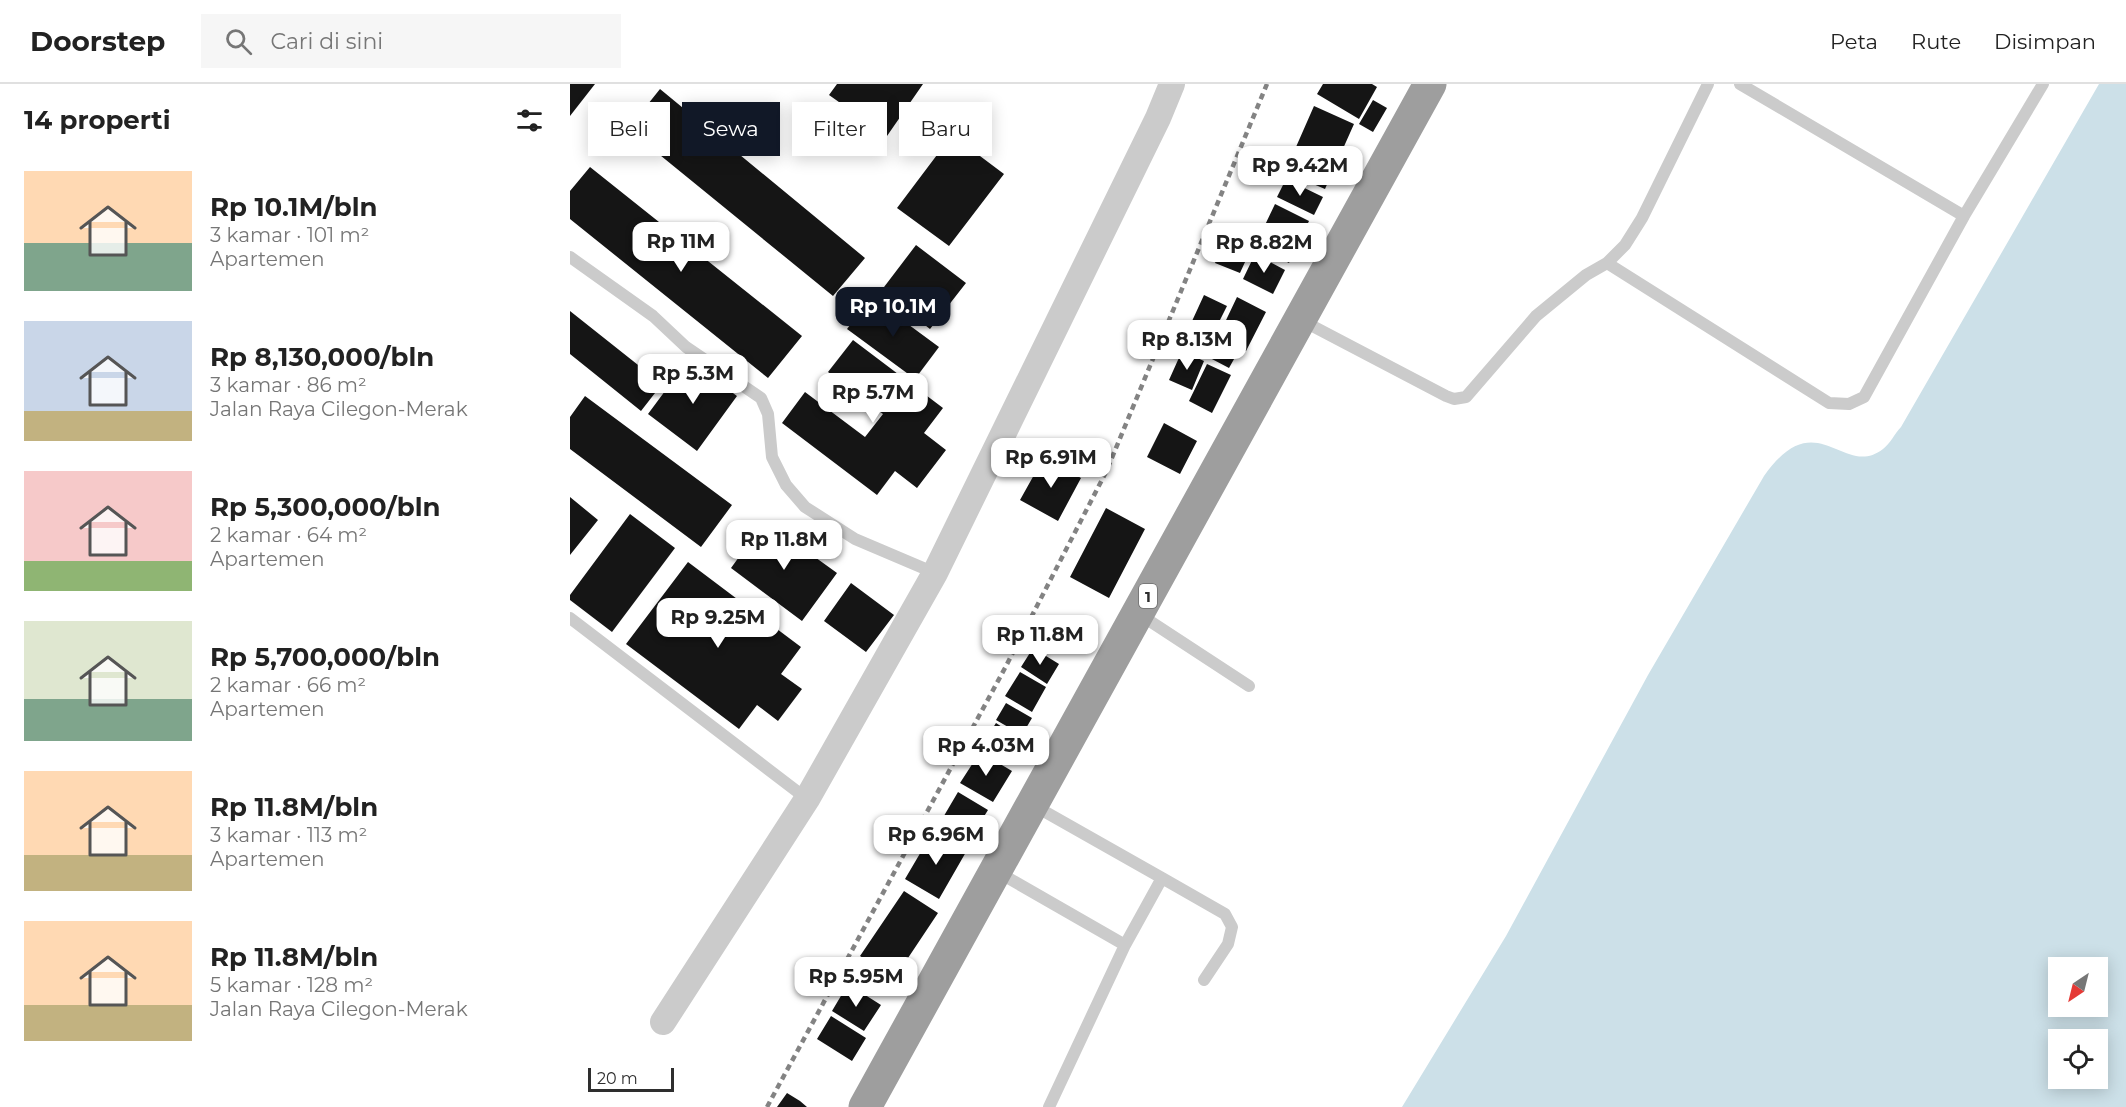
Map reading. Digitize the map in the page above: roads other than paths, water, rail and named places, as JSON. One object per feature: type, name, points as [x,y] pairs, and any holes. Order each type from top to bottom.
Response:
[{"type":"highway","name":"1","points":[[866,1107],[1430,84]]},
{"type":"street","points":[[663,1022],[807,799],[935,573],[1158,118],[1172,84]]},
{"type":"lane","points":[[1301,320],[1446,396],[1454,399],[1466,397],[1536,316],[1586,275],[1607,263],[1625,245],[1642,218],[1708,84]]},
{"type":"lane","points":[[1740,84],[1964,216]]},
{"type":"lane","points":[[1607,263],[1829,403],[1849,404],[1864,397],[1964,216],[2043,84]]},
{"type":"lane","points":[[570,256],[652,315],[686,346],[761,398],[768,414],[772,457],[786,485],[805,507],[855,539],[935,573]]},
{"type":"lane","points":[[1138,614],[1249,686]]},
{"type":"lane","points":[[570,618],[807,799]]},
{"type":"lane","points":[[1033,805],[1225,914],[1232,927],[1228,944],[1204,980]]},
{"type":"lane","points":[[996,871],[1125,945]]},
{"type":"lane","points":[[1049,1107],[1125,945],[1162,878]]},
{"type":"railway","points":[[767,1107],[1005,668],[1106,472],[1267,84]]}]
